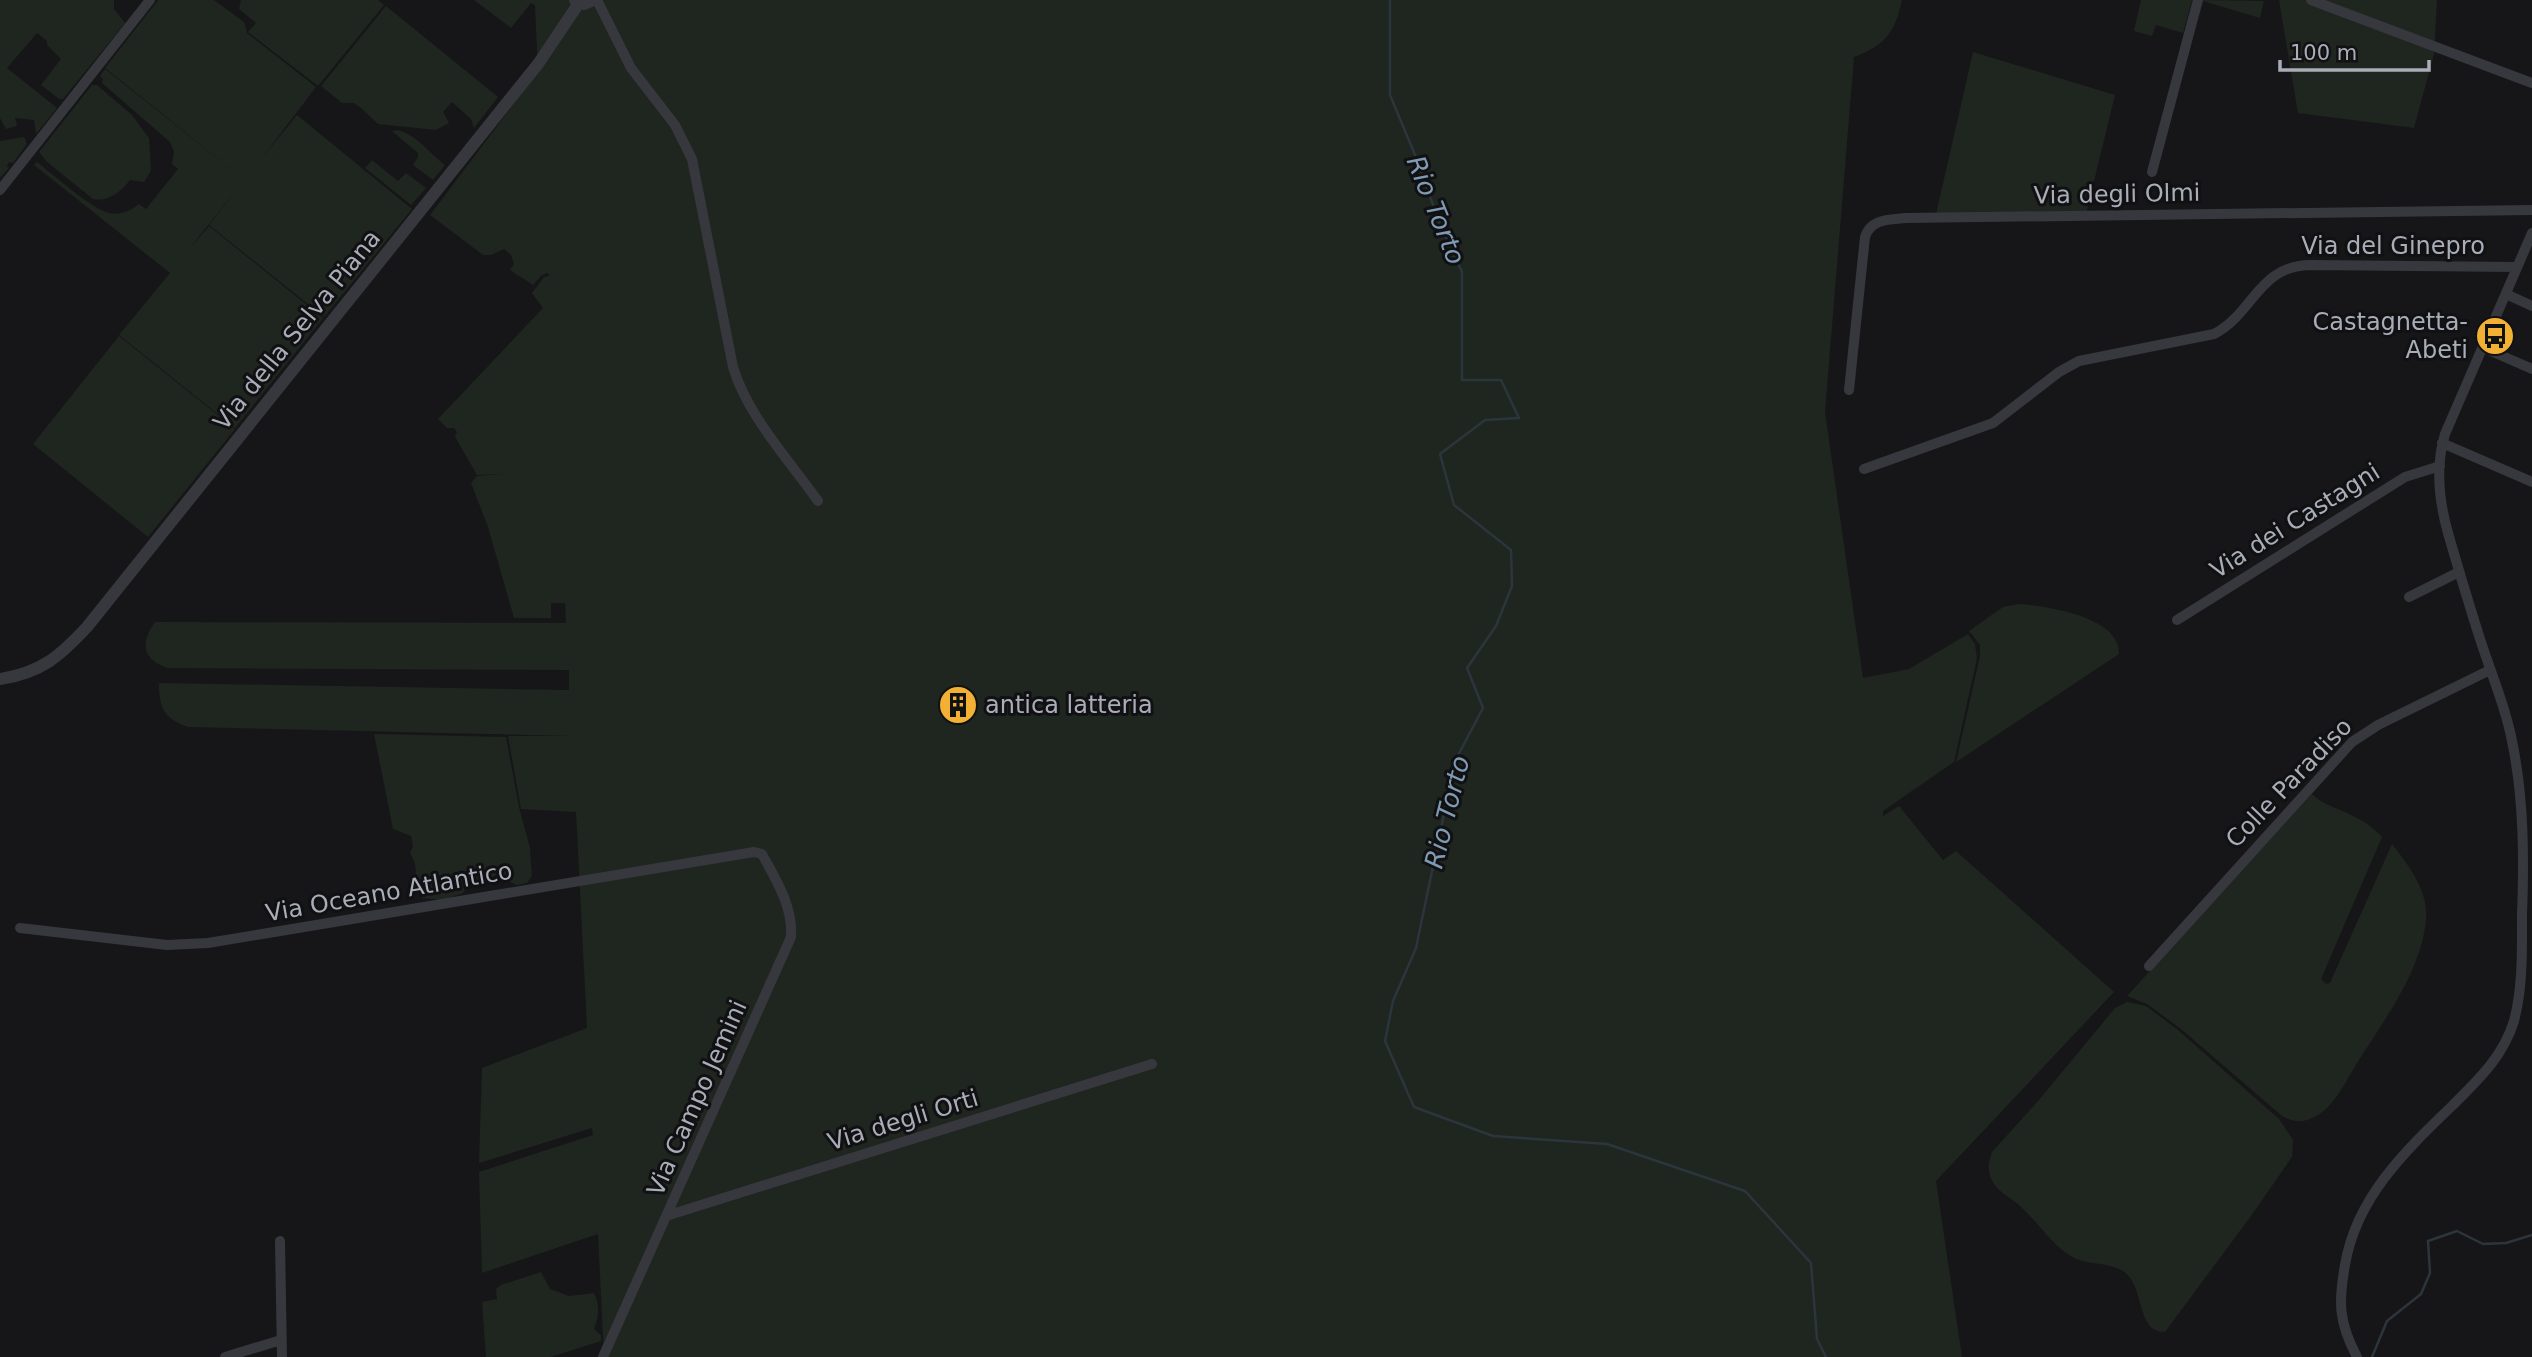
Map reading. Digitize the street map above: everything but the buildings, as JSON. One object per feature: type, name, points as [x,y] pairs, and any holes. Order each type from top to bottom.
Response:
[{"type":"street","points":[[0,190],[150,0]]},
{"type":"street","points":[[577,1],[589,3],[596,0],[631,68],[675,125],[692,159],[733,367],[743,394],[818,501]]},
{"type":"street","points":[[2152,172],[2198,0]]},
{"type":"street","points":[[2311,0],[2532,83]]},
{"type":"street","name":"Via della Selva Piana","points":[[0,678],[35,670],[53,660],[116,591],[538,64],[577,1]]},
{"type":"street","name":"Via degli Olmi","points":[[1849,390],[1865,237],[1872,225],[1883,220],[2133,214],[2532,210]]},
{"type":"street","points":[[2357,1357],[2343,1327],[2340,1299],[2346,1255],[2361,1212],[2393,1167],[2489,1068],[2506,1042],[2516,1012],[2522,953],[2522,814],[2519,782],[2511,735],[2441,508],[2440,466],[2442,443],[2532,233]]},
{"type":"street","name":"Via del Ginepro","points":[[1864,469],[1993,423],[2059,372],[2079,361],[2214,334],[2234,319],[2270,278],[2290,267],[2518,267]]},
{"type":"street","points":[[2506,294],[2532,306]]},
{"type":"street","points":[[2483,348],[2532,369]]},
{"type":"street","points":[[2442,443],[2532,482]]},
{"type":"street","name":"Via dei Castagni","points":[[2177,620],[2405,477],[2440,466]]},
{"type":"street","points":[[2409,597],[2459,572]]},
{"type":"street","name":"Colle Paradiso","points":[[2149,966],[2352,742],[2378,725],[2490,670]]},
{"type":"street","name":"Via Oceano Atlantico","points":[[20,928],[167,945],[208,943],[740,854],[762,854]]},
{"type":"street","name":"Via Campo Jemini","points":[[603,1357],[791,937],[791,917],[784,895],[762,854]]},
{"type":"street","name":"Via degli Orti","points":[[666,1216],[1152,1064]]},
{"type":"street","points":[[280,1241],[282,1357]]},
{"type":"street","points":[[225,1357],[281,1340]]},
{"type":"shaded area","points":[[0,0],[114,0],[114,9],[125,23],[63,99],[59,99],[41,85],[61,59],[37,33],[7,68],[57,108],[36,134],[34,120],[15,118],[17,126],[6,129],[0,118]]},
{"type":"shaded area","points":[[158,0],[214,0],[244,22],[247,33],[316,87],[262,158],[297,115],[412,209],[324,317],[209,225],[237,189],[189,249],[209,226],[323,318],[235,428],[119,335],[170,273],[34,165],[37,162],[82,198],[113,214],[125,212],[139,204],[146,209],[178,169],[172,164],[174,152],[170,142],[102,83],[100,76],[105,69],[245,180],[105,68]]},
{"type":"shaded area","points":[[241,0],[378,0],[384,5],[318,86],[248,32],[256,23],[239,9]]},
{"type":"shaded area","points":[[474,0],[1902,0],[1896,21],[1887,36],[1874,48],[1854,57],[1825,412],[1863,678],[1909,669],[1968,634],[1975,644],[1977,659],[1954,762],[1883,811],[1883,816],[1899,806],[1943,860],[1956,851],[2114,992],[1936,1181],[1962,1357],[604,1357],[598,1234],[482,1273],[479,1172],[593,1135],[592,1128],[479,1163],[482,1068],[587,1028],[576,812],[521,809],[508,736],[572,736],[188,727],[173,720],[164,711],[159,683],[569,690],[569,670],[168,668],[159,665],[146,650],[147,637],[155,622],[566,623],[565,603],[551,603],[551,618],[514,618],[488,527],[471,483],[477,476],[502,474],[477,475],[455,437],[457,432],[454,428],[447,428],[438,419],[543,308],[532,293],[544,277],[549,276],[548,273],[542,275],[533,285],[510,270],[514,264],[511,255],[504,249],[491,255],[483,255],[430,215],[538,72],[535,5],[531,3],[511,28]]},
{"type":"shaded area","points":[[2141,0],[2192,0],[2183,33],[2156,25],[2152,36],[2134,31]]},
{"type":"shaded area","points":[[2203,0],[2268,1],[2264,1],[2260,18]]},
{"type":"shaded area","points":[[2279,0],[2437,0],[2434,54],[2414,128],[2298,113]]},
{"type":"shaded area","points":[[386,6],[498,97],[474,128],[471,119],[452,102],[443,112],[449,123],[436,130],[378,124],[354,103],[342,103],[321,86]]},
{"type":"shaded area","points":[[1973,52],[2115,95],[2086,214],[1936,214]]},
{"type":"shaded area","points":[[92,85],[97,85],[132,115],[149,138],[151,171],[144,182],[130,180],[114,195],[98,200],[93,199],[47,162],[39,152]]},
{"type":"shaded area","points":[[398,130],[417,141],[445,165],[433,180],[413,165],[418,153],[392,131]]},
{"type":"shaded area","points":[[24,137],[27,144],[13,163],[9,162],[9,168],[0,178],[0,141]]},
{"type":"shaded area","points":[[372,160],[398,181],[406,173],[426,188],[411,205],[365,168]]},
{"type":"shaded area","points":[[119,336],[235,429],[148,537],[33,444]]},
{"type":"shaded area","points":[[2019,604],[2047,607],[2096,622],[2116,641],[2119,654],[1956,762],[1980,656],[1980,645],[1969,631],[2003,607]]},
{"type":"shaded area","points":[[374,734],[506,737],[530,848],[532,876],[527,883],[517,885],[496,875],[481,884],[467,884],[463,893],[442,900],[422,898],[410,853],[413,846],[411,836],[393,829]]},
{"type":"shaded area","points":[[2312,794],[2365,822],[2382,837],[2321,979],[2326,984],[2330,983],[2392,844],[2421,889],[2426,921],[2417,959],[2400,994],[2338,1095],[2316,1116],[2297,1121],[2282,1116],[2181,1029],[2147,1004],[2127,996]]},
{"type":"shaded area","points":[[2127,1002],[2146,1006],[2178,1030],[2279,1119],[2293,1140],[2292,1157],[2165,1332],[2149,1325],[2135,1287],[2123,1271],[2082,1261],[2068,1254],[2021,1207],[1996,1187],[1989,1171],[1992,1152],[2115,1008]]},
{"type":"shaded area","points":[[541,1272],[550,1289],[569,1296],[594,1293],[598,1311],[594,1329],[601,1335],[601,1341],[551,1357],[486,1357],[482,1302],[497,1299],[496,1289],[501,1285]]},
{"type":"waterway","name":"Rio Torto","points":[[1390,0],[1390,95],[1440,225],[1462,272],[1462,380],[1501,380],[1519,418],[1485,420],[1440,454],[1454,505],[1511,550],[1512,586],[1496,626],[1467,668],[1483,708],[1455,761],[1416,948],[1393,1001],[1385,1041],[1414,1107],[1493,1136],[1607,1144],[1745,1191],[1811,1263],[1817,1339],[1826,1357]]},
{"type":"waterway","points":[[2372,1357],[2387,1321],[2421,1294],[2430,1273],[2428,1241],[2457,1231],[2483,1244],[2506,1243],[2532,1235]]},
{"type":"place","name":"Castagnetta- Abeti","points":[[2495,336]]},
{"type":"place","name":"antica latteria","points":[[958,705]]}]
